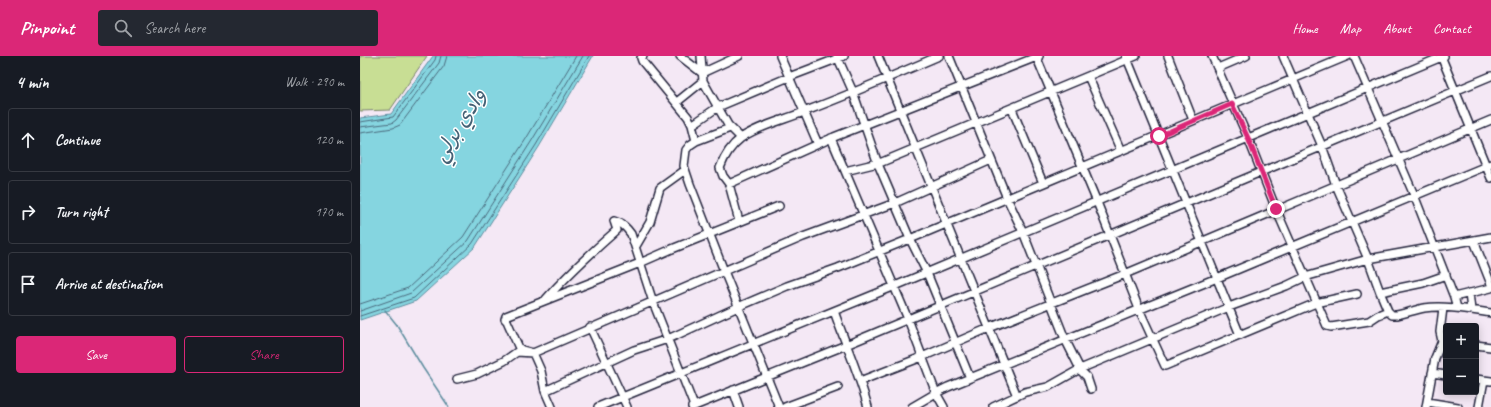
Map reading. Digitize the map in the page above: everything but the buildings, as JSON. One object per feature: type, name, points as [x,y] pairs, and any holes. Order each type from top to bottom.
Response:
[{"type":"street","points":[[643,56],[641,58],[642,61],[677,102],[692,125],[696,141]]},
{"type":"street","points":[[680,56],[702,73]]},
{"type":"street","points":[[701,56],[703,81],[730,128],[741,138]]},
{"type":"street","points":[[702,73],[740,56]]},
{"type":"street","points":[[780,56],[818,144]]},
{"type":"street","points":[[878,56],[1017,396]]},
{"type":"street","points":[[739,221],[729,184],[723,176],[720,168],[732,147],[741,138],[939,56]]},
{"type":"street","points":[[949,56],[991,160],[1023,232],[1065,339],[1080,369],[1087,377],[1091,389]]},
{"type":"street","points":[[729,184],[832,138],[1037,56],[1139,309],[1165,366],[1316,303],[1357,294]]},
{"type":"street","points":[[845,171],[878,164],[916,149],[1012,109],[1127,58],[1136,56]]},
{"type":"street","points":[[1168,56],[1193,120]]},
{"type":"street","points":[[1212,56],[1248,138],[1260,171],[1316,303],[1328,327],[1369,320],[1388,311]]},
{"type":"street","points":[[1218,68],[1246,56]]},
{"type":"street","points":[[1283,56],[1322,146],[1336,185],[1368,259],[1388,311],[1392,315],[1397,315],[1425,308],[1456,308],[1491,313]]},
{"type":"street","points":[[545,391],[606,362],[634,350],[668,339],[787,286],[838,268],[910,239],[1348,56]]},
{"type":"street","points":[[1354,56],[1397,159],[1414,195],[1446,275],[1454,297],[1456,308]]},
{"type":"street","points":[[598,407],[927,273],[1442,56],[1470,129],[1488,165],[1491,178]]},
{"type":"street","points":[[692,125],[718,108],[789,77],[840,57],[878,164],[910,239],[927,273],[970,378]]},
{"type":"street","points":[[1127,58],[1174,170],[1240,335]]},
{"type":"street","points":[[1088,76],[1121,151]]},
{"type":"street","points":[[545,300],[562,280],[617,230],[614,221],[621,223],[632,234],[653,302],[682,374],[693,406],[846,345],[1187,203],[1260,171],[1491,76]]},
{"type":"street","points":[[677,102],[703,81]]},
{"type":"street","points":[[1012,109],[1043,183]]},
{"type":"street","points":[[860,381],[1125,274],[1276,209],[1491,120]]},
{"type":"street","points":[[730,128],[696,141],[690,145],[686,150],[684,157],[685,170],[738,307],[779,407]]},
{"type":"street","points":[[832,138],[908,319],[936,393],[944,407]]},
{"type":"street","points":[[457,379],[477,374],[504,361],[517,352],[533,353],[803,237],[895,203],[991,160]]},
{"type":"street","points":[[912,407],[936,393],[970,378],[1218,278],[1488,165]]},
{"type":"street","points":[[636,246],[650,222],[660,188],[685,170]]},
{"type":"street","points":[[533,353],[519,348],[505,319],[509,314],[640,263],[672,248],[778,206]]},
{"type":"street","points":[[993,407],[1025,392],[1048,387],[1080,369],[1152,338],[1286,286],[1305,277],[1368,259],[1491,237]]},
{"type":"street","points":[[1474,241],[1491,284]]},
{"type":"street","points":[[1380,292],[1423,283],[1446,275]]},
{"type":"street","points":[[1454,297],[1491,288]]},
{"type":"street","points":[[1469,293],[1471,310]]},
{"type":"street","points":[[1443,308],[1440,332],[1443,340]]},
{"type":"street","points":[[834,311],[868,407]]},
{"type":"street","points":[[590,328],[627,407]]},
{"type":"street","points":[[1443,344],[1435,358],[1427,404],[1458,407]]},
{"type":"street","points":[[1479,345],[1491,347]]},
{"type":"street","points":[[533,353],[541,371],[545,391],[552,407]]},
{"type":"street","points":[[1432,373],[1443,375]]},
{"type":"street","points":[[1479,407],[1487,380]]},
{"type":"street","points":[[785,407],[838,387]]},
{"type":"street","points":[[733,390],[739,407]]},
{"type":"green space","points":[[360,56],[427,56],[390,110],[360,111]]},
{"type":"water","name":"وادي برلي","points":[[433,56],[593,56],[539,147],[475,247],[416,301],[360,320],[360,118],[391,114]]},
{"type":"waterway","points":[[385,310],[397,325],[449,407]]},
{"type":"route","points":[[1159,136],[1232,104],[1248,138],[1276,209]]}]
